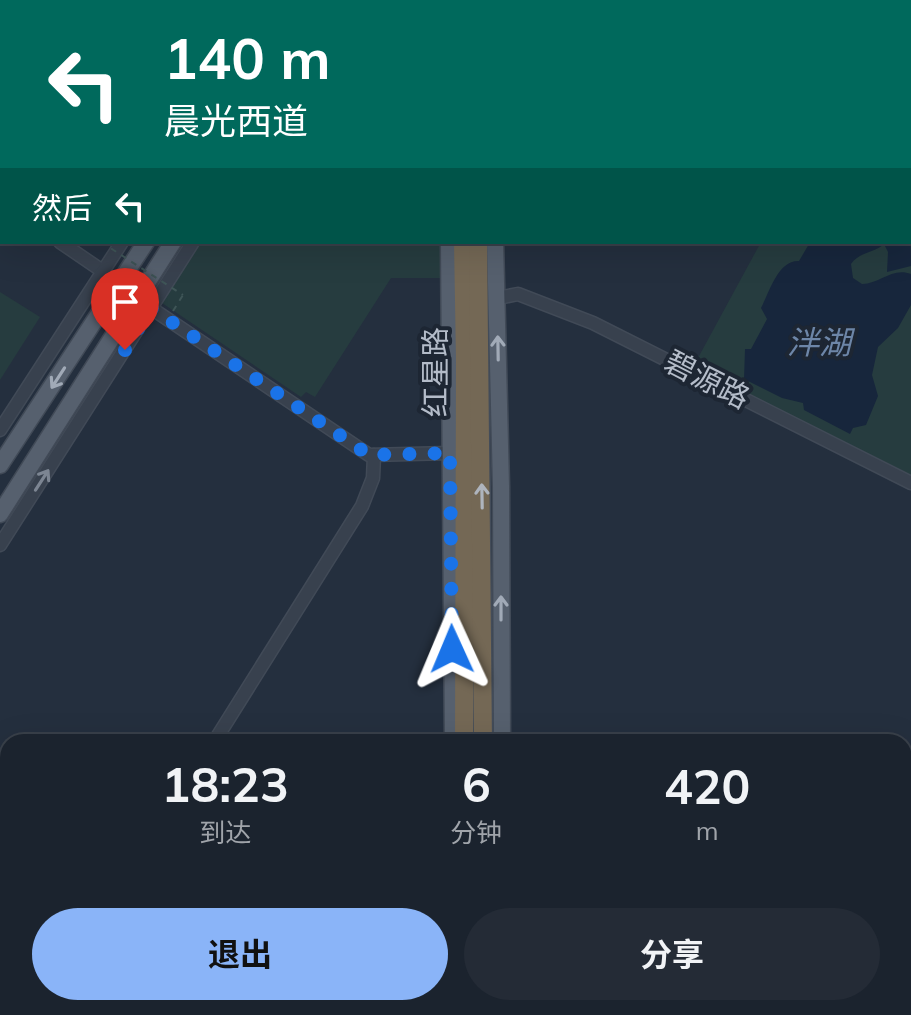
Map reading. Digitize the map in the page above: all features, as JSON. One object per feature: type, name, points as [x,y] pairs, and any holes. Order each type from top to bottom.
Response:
[{"type":"highway","name":"红星路","points":[[463,244],[464,734]]},
{"type":"highway","name":"红星路","points":[[478,244],[483,734]]},
{"type":"main road","points":[[0,465],[145,244]]},
{"type":"main road","points":[[0,514],[172,244]]},
{"type":"main road","points":[[449,244],[453,734]]},
{"type":"main road","points":[[495,244],[502,734]]},
{"type":"street","points":[[63,244],[104,272]]},
{"type":"street","points":[[0,430],[121,244]]},
{"type":"street","points":[[0,545],[192,244]]},
{"type":"street","name":"碧源路","points":[[498,298],[518,294],[593,323],[911,483]]},
{"type":"street","points":[[151,308],[369,455],[450,453]]},
{"type":"street","points":[[219,734],[362,506],[373,478],[374,455]]},
{"type":"path","points":[[104,244],[183,295],[168,319]]},
{"type":"green space","points":[[199,244],[440,244],[441,278],[391,278],[315,397],[306,392],[301,397],[162,303]]},
{"type":"green space","points":[[760,244],[911,244],[911,480],[692,369]]},
{"type":"green space","points":[[0,292],[40,317],[0,380]]},
{"type":"water","name":"泮湖","points":[[809,244],[884,244],[851,264],[853,278],[862,284],[892,274],[911,274],[911,305],[898,328],[878,347],[872,375],[878,396],[866,425],[853,428],[850,434],[804,410],[803,403],[782,398],[744,379],[745,349],[751,349],[767,319],[761,308],[771,285],[785,266],[799,261]]},
{"type":"water","name":"泮湖","points":[[884,244],[911,244],[911,266],[887,272],[888,252]]},
{"type":"route","points":[[125,350],[151,308],[369,455],[450,453],[452,649]]}]
